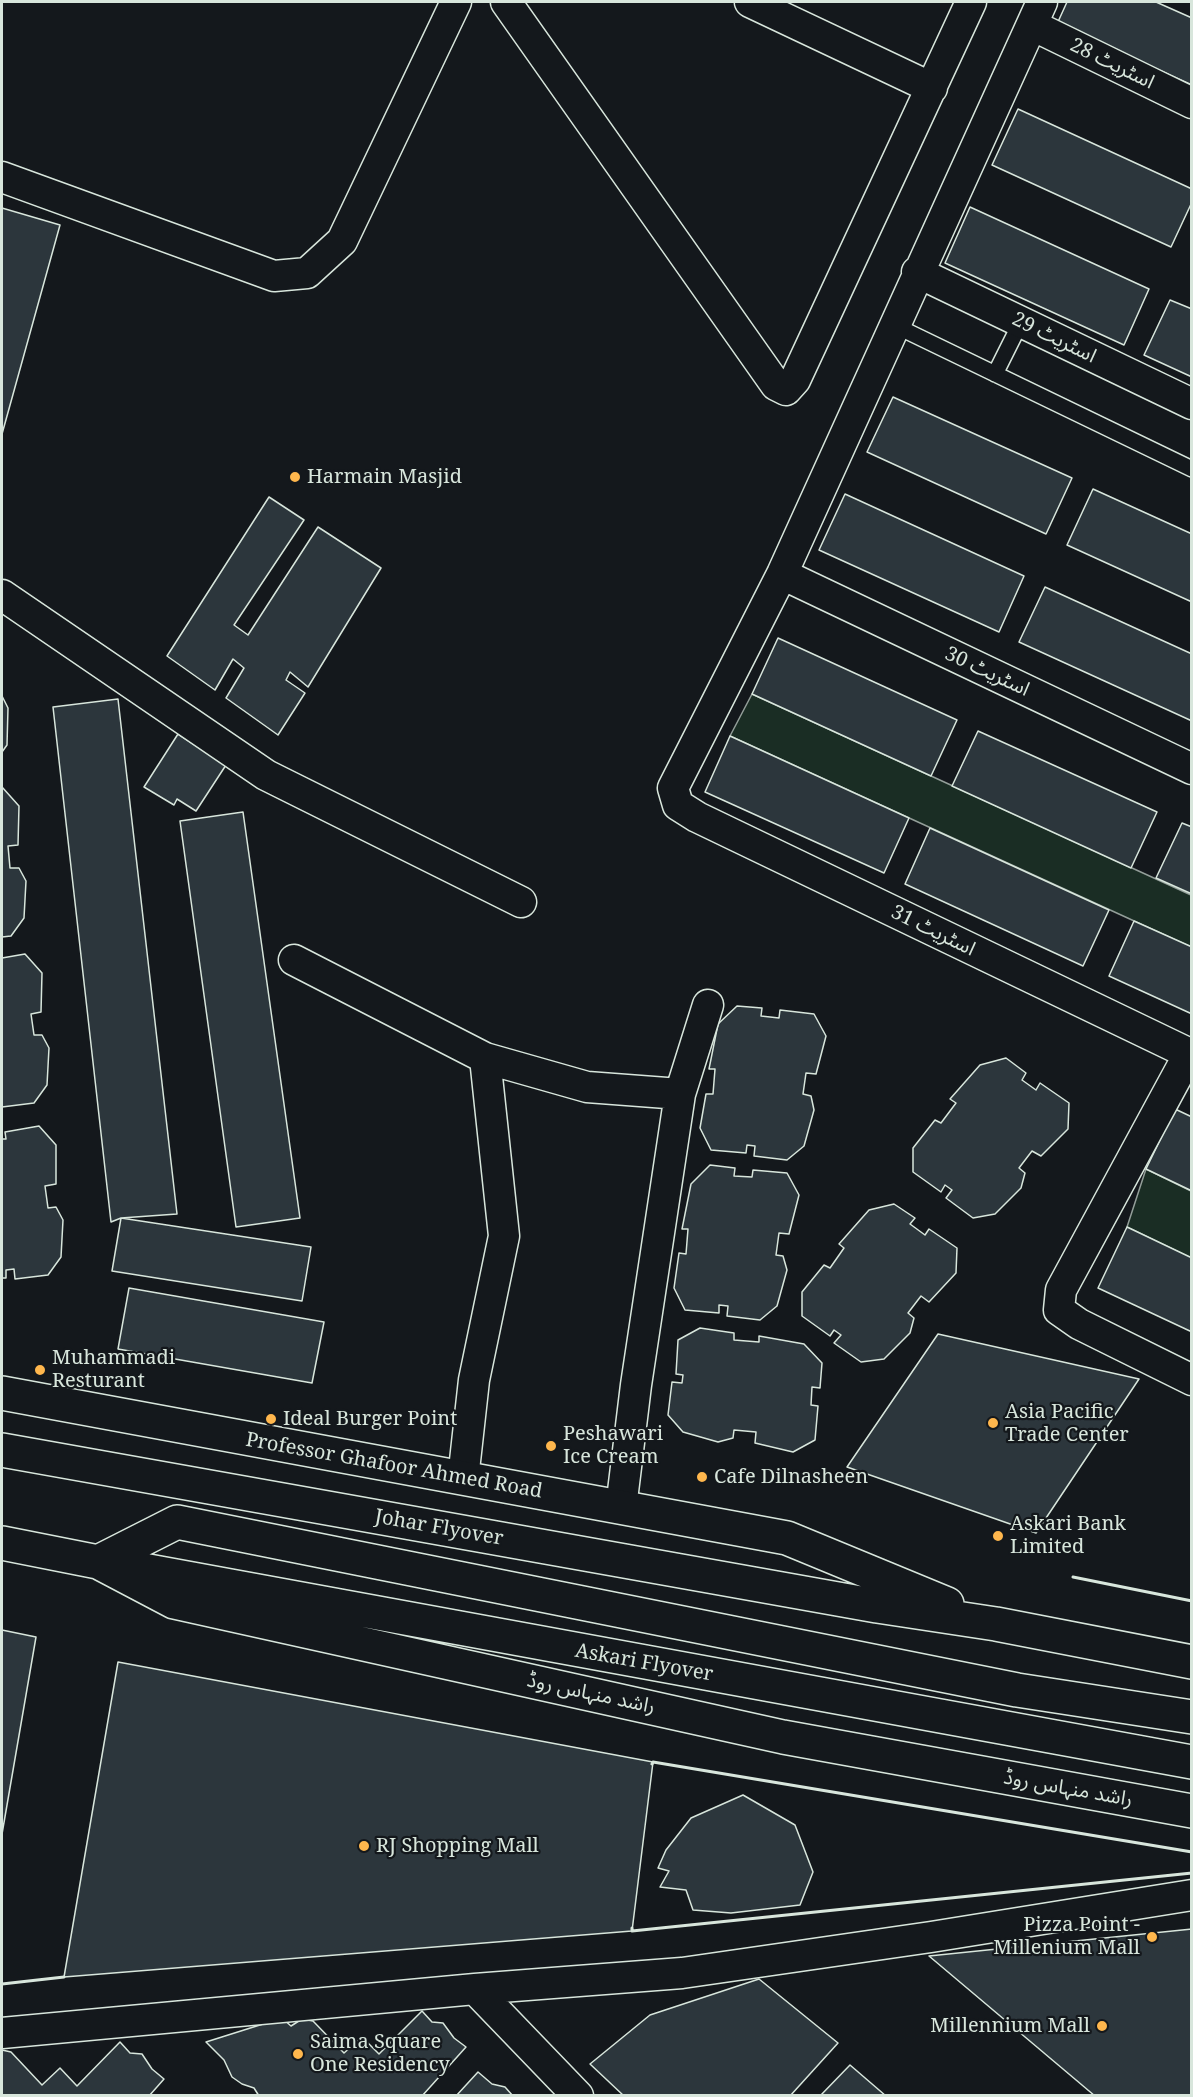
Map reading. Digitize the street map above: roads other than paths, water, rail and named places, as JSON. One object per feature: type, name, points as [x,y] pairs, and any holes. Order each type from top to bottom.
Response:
[{"type":"main road","name":"Professor Ghafoor Ahmed Road","points":[[2,1393],[787,1538],[996,1624]]},
{"type":"main road","name":"Johar Flyover","points":[[2,1450],[877,1606],[996,1624]]},
{"type":"main road","points":[[98,1562],[177,1522],[1017,1690],[1191,1717]]},
{"type":"main road","name":"راشد منہاس روڈ","points":[[2,1543],[98,1562],[174,1602],[783,1737],[1191,1811]]},
{"type":"main road","name":"Askari Flyover","points":[[98,1562],[1191,1762]]},
{"type":"main road","points":[[996,1624],[1191,1662]]},
{"type":"street","points":[[2,177],[274,276],[307,273],[342,241],[456,2]]},
{"type":"street","points":[[506,2],[776,385],[786,390],[795,380],[971,2]]},
{"type":"street","points":[[750,2],[932,88]]},
{"type":"street","points":[[782,574],[1037,13]]},
{"type":"street","name":"اسٹریٹ 28","points":[[1037,13],[1191,103]]},
{"type":"street","name":"اسٹریٹ 29","points":[[918,272],[1191,404]]},
{"type":"street","name":"اسٹریٹ 30","points":[[782,574],[1191,769]]},
{"type":"street","name":"اسٹریٹ 31","points":[[782,574],[673,788],[678,805],[697,817],[1190,1054],[1061,1290],[1059,1310],[1079,1324],[1191,1380]]},
{"type":"street","points":[[2,595],[266,775],[521,902]]},
{"type":"street","points":[[294,960],[485,1058],[587,1087],[680,1094]]},
{"type":"street","points":[[621,1508],[638,1373],[680,1094],[708,1005]]},
{"type":"street","points":[[463,1479],[474,1380],[504,1236],[485,1058]]},
{"type":"street","points":[[2,2033],[475,1989],[682,1973],[931,1937],[1191,1895]]},
{"type":"street","points":[[475,1989],[578,2096]]},
{"type":"lane","points":[[995,374],[1021,322]]},
{"type":"lane","points":[[894,325],[1191,469]]},
{"type":"place","name":"Harmain Masjid","points":[[295,477]]},
{"type":"place","name":"Muhammadi Resturant","points":[[40,1370]]},
{"type":"place","name":"Ideal Burger Point","points":[[271,1419]]},
{"type":"place","name":"Asia Pacific Trade Center","points":[[993,1423]]},
{"type":"place","name":"Peshawari Ice Cream","points":[[551,1446]]},
{"type":"place","name":"Cafe Dilnasheen","points":[[702,1477]]},
{"type":"place","name":"Askari Bank Limited","points":[[998,1536]]},
{"type":"place","name":"RJ Shopping Mall","points":[[364,1846]]},
{"type":"place","name":"Pizza Point - Millenium Mall","points":[[1152,1937]]},
{"type":"place","name":"Millennium Mall","points":[[1102,2026]]},
{"type":"place","name":"Saima Square One Residency","points":[[298,2054]]}]
